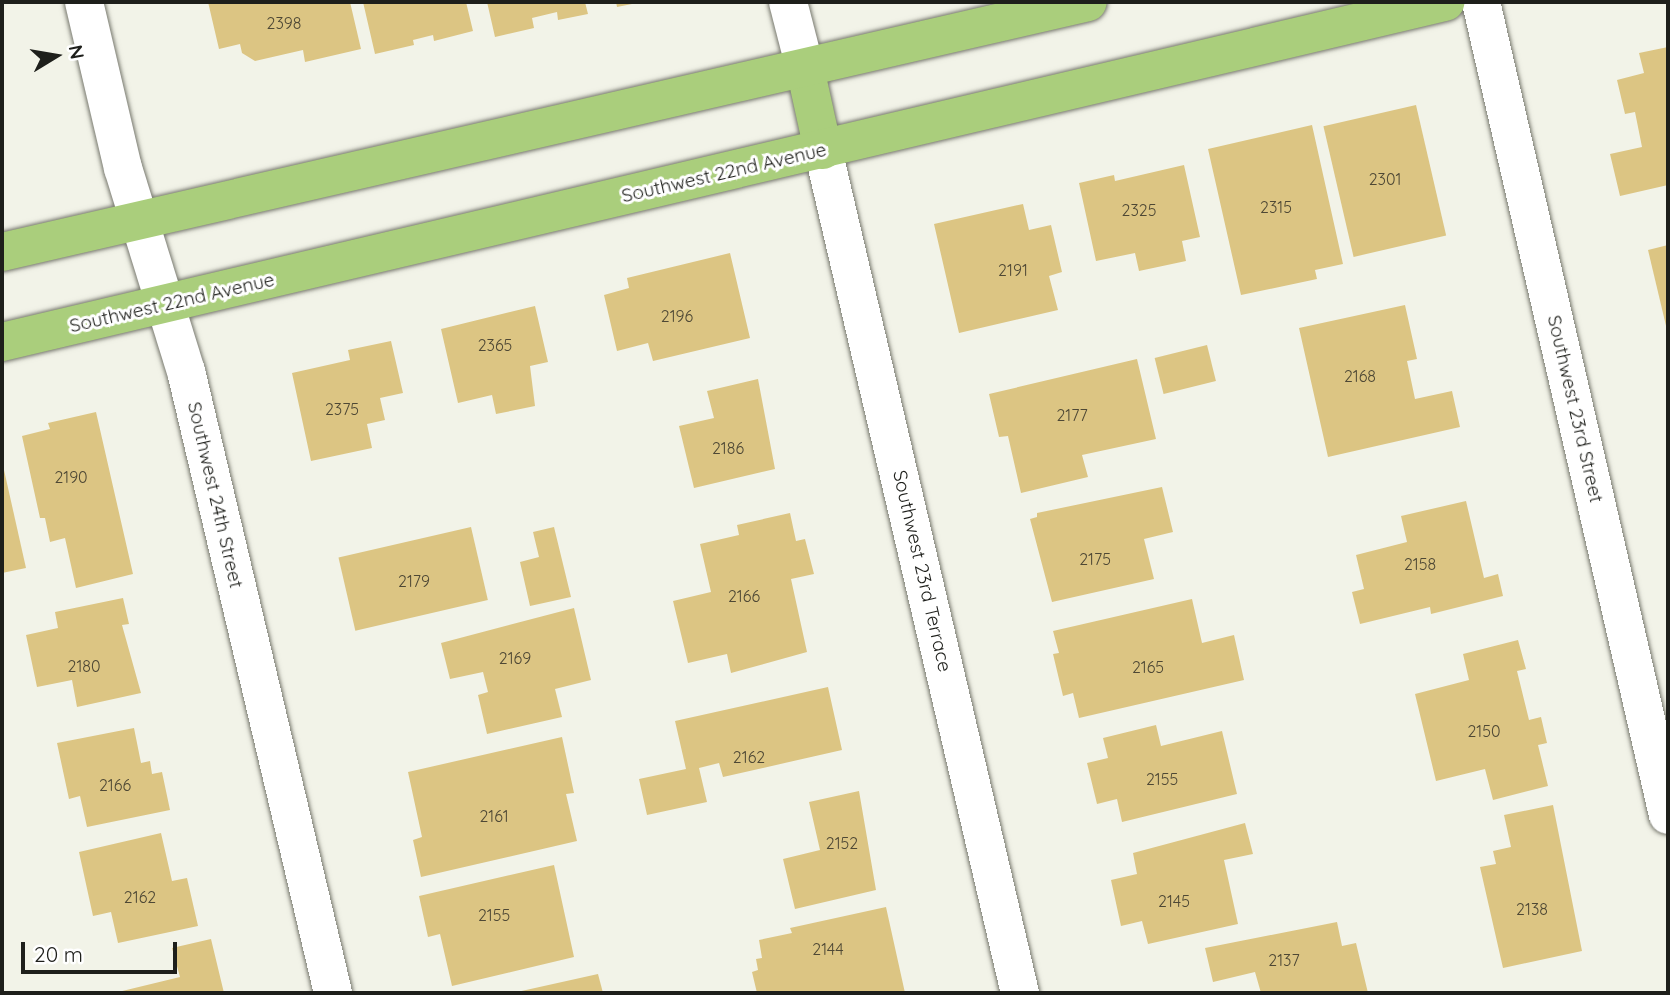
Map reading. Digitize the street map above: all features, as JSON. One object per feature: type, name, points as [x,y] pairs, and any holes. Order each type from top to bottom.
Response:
[{"type":"main road","points":[[2,252],[1088,2]]},
{"type":"main road","name":"Southwest 22nd Avenue","points":[[2,342],[1445,2]]},
{"type":"main road","points":[[805,68],[823,150]]},
{"type":"street","name":"Southwest 24th Street","points":[[84,2],[137,220],[186,371],[332,993]]},
{"type":"street","points":[[788,2],[805,68]]},
{"type":"street","name":"Southwest 23rd Street","points":[[1481,2],[1668,815]]},
{"type":"street","name":"Southwest 23rd Terrace","points":[[823,150],[1020,993]]},
{"type":"building","points":[[208,2],[350,2],[361,49],[305,62],[303,50],[255,61],[242,53],[240,44],[219,49]]},
{"type":"building","points":[[363,2],[466,2],[473,31],[434,41],[433,35],[413,40],[414,45],[375,54]]},
{"type":"building","points":[[487,2],[585,2],[588,14],[558,20],[557,12],[532,18],[534,28],[495,37]]},
{"type":"building","points":[[616,2],[637,2],[637,3],[617,7]]},
{"type":"building","points":[[1668,47],[1668,185],[1620,196],[1610,154],[1642,147],[1635,112],[1625,114],[1617,80],[1644,73],[1639,53]]},
{"type":"building","points":[[1416,105],[1446,236],[1354,257],[1323,126]]},
{"type":"building","points":[[1312,125],[1343,264],[1315,270],[1317,279],[1241,295],[1208,149]]},
{"type":"building","points":[[1184,165],[1200,237],[1182,241],[1186,261],[1139,271],[1135,253],[1096,261],[1079,183],[1114,175],[1115,181]]},
{"type":"building","points":[[1023,204],[1029,230],[1051,225],[1062,272],[1049,276],[1058,310],[959,333],[934,224]]},
{"type":"building","points":[[1668,245],[1668,329],[1667,330],[1648,250]]},
{"type":"building","points":[[730,253],[750,338],[653,361],[648,343],[617,351],[604,295],[629,288],[627,278]]},
{"type":"building","points":[[1405,305],[1417,359],[1407,361],[1415,399],[1452,391],[1460,427],[1328,457],[1299,328]]},
{"type":"building","points":[[535,306],[548,362],[530,366],[535,406],[496,414],[492,395],[458,403],[441,329]]},
{"type":"building","points":[[391,341],[403,393],[380,398],[385,420],[367,424],[372,448],[311,461],[292,373],[350,360],[348,350]]},
{"type":"building","points":[[1207,345],[1216,381],[1164,394],[1155,358]]},
{"type":"building","points":[[1137,359],[1156,439],[1082,455],[1088,477],[1021,493],[1008,436],[999,437],[989,394]]},
{"type":"building","points":[[758,379],[775,469],[694,488],[679,426],[714,418],[707,391]]},
{"type":"building","points":[[96,412],[133,574],[76,588],[65,538],[50,542],[45,518],[40,518],[22,436],[50,429],[48,423]]},
{"type":"building","points":[[2,461],[26,568],[2,573]]},
{"type":"building","points":[[1162,487],[1173,532],[1144,539],[1154,579],[1052,602],[1030,519],[1037,517],[1037,513]]},
{"type":"building","points":[[1466,501],[1484,578],[1498,574],[1503,596],[1431,614],[1430,607],[1360,624],[1352,592],[1364,589],[1356,555],[1407,542],[1401,516]]},
{"type":"building","points":[[790,513],[796,541],[805,539],[814,574],[791,579],[807,652],[731,673],[727,654],[688,663],[673,601],[711,592],[700,544],[739,535],[737,525]]},
{"type":"building","points":[[471,527],[488,600],[355,631],[338,558]]},
{"type":"building","points":[[554,527],[571,597],[530,606],[520,562],[539,557],[533,532]]},
{"type":"building","points":[[123,598],[129,624],[122,625],[141,693],[77,707],[72,680],[37,687],[26,635],[58,628],[55,612]]},
{"type":"building","points":[[1192,599],[1202,643],[1234,635],[1244,680],[1079,718],[1073,693],[1063,696],[1053,654],[1059,653],[1053,631]]},
{"type":"building","points":[[574,608],[591,680],[555,689],[562,717],[487,734],[478,695],[488,692],[483,672],[450,679],[441,643]]},
{"type":"building","points":[[1518,640],[1526,669],[1517,671],[1529,720],[1541,717],[1547,743],[1538,745],[1548,786],[1493,800],[1485,769],[1436,781],[1415,694],[1469,680],[1463,654]]},
{"type":"building","points":[[828,687],[842,750],[723,777],[719,763],[699,768],[707,802],[647,815],[639,779],[686,769],[675,721]]},
{"type":"building","points":[[1156,725],[1161,746],[1222,731],[1237,794],[1122,822],[1117,799],[1097,804],[1087,763],[1108,758],[1103,738]]},
{"type":"building","points":[[134,728],[141,763],[150,761],[152,774],[162,772],[170,810],[87,827],[80,796],[69,799],[57,743]]},
{"type":"building","points":[[562,737],[574,793],[566,794],[577,841],[421,877],[413,840],[422,837],[408,772]]},
{"type":"building","points":[[859,791],[876,890],[795,909],[783,859],[820,850],[809,802]]},
{"type":"building","points":[[1553,805],[1582,951],[1503,968],[1480,867],[1496,864],[1493,851],[1511,847],[1504,815]]},
{"type":"building","points":[[1245,823],[1253,854],[1224,860],[1238,924],[1148,944],[1142,921],[1121,926],[1111,880],[1137,874],[1133,853]]},
{"type":"building","points":[[161,833],[172,881],[187,878],[198,926],[118,943],[111,912],[93,916],[79,852]]},
{"type":"building","points":[[554,865],[574,957],[452,986],[440,934],[428,937],[419,896]]},
{"type":"building","points":[[886,907],[905,993],[757,993],[752,972],[758,970],[756,959],[762,958],[759,940],[792,933],[790,928]]},
{"type":"building","points":[[1337,922],[1342,946],[1356,943],[1368,993],[1261,993],[1255,972],[1213,982],[1205,948]]},
{"type":"building","points":[[211,939],[224,993],[114,993],[180,977],[172,948]]},
{"type":"building","points":[[598,974],[603,993],[517,992]]}]
